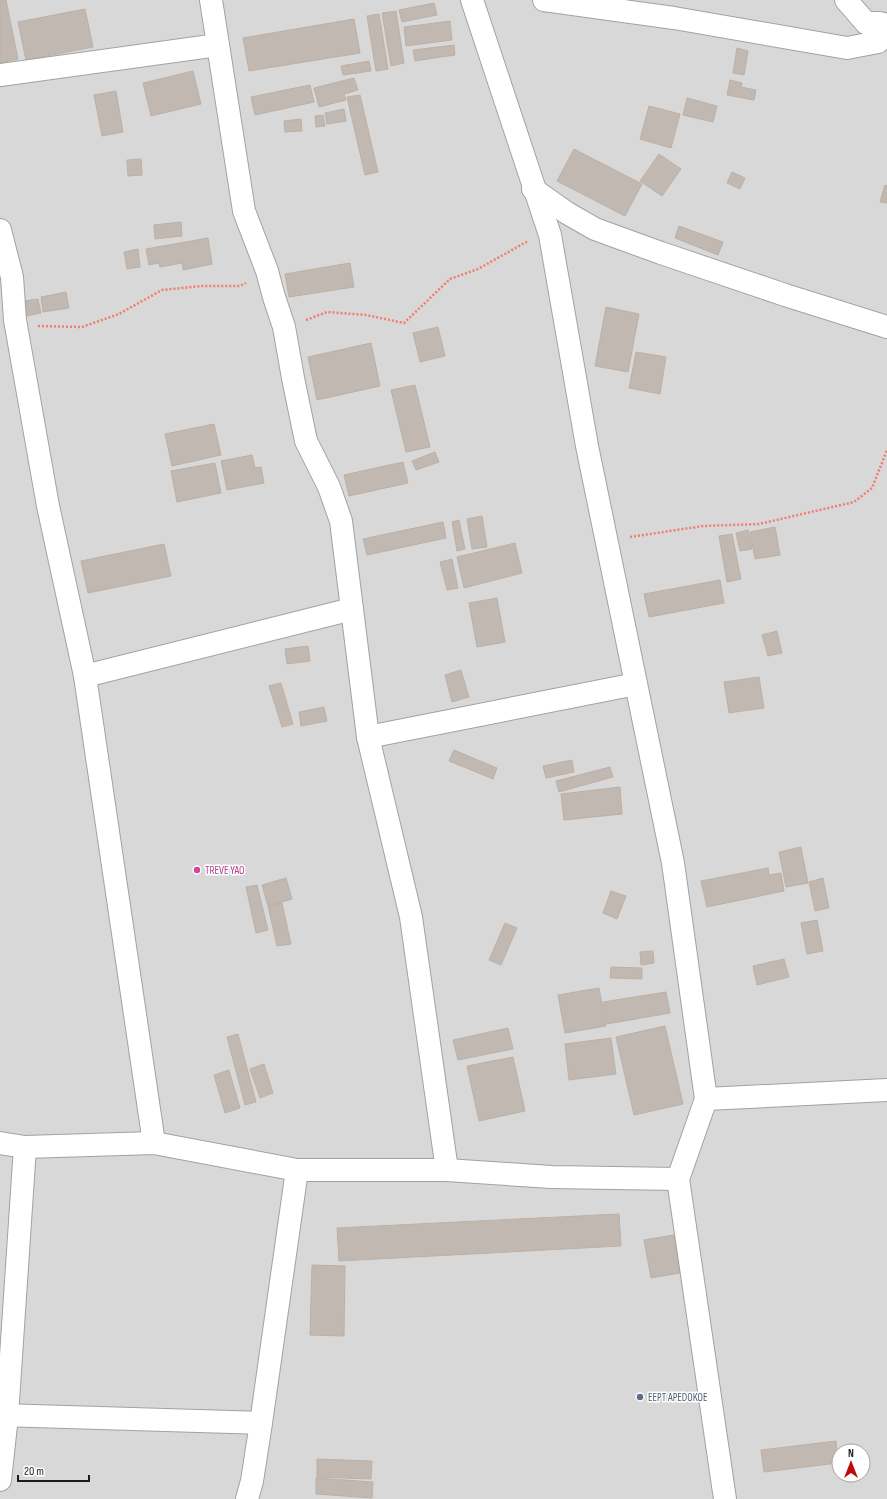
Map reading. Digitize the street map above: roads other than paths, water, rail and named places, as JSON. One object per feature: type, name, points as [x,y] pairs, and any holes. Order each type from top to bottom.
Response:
[{"type":"street","points":[[210,0],[244,211],[267,272],[284,327],[306,441],[329,486],[341,521],[368,737],[412,917],[447,1170]]},
{"type":"street","points":[[472,0],[533,188],[550,235],[587,446],[673,864],[706,1099],[678,1179],[725,1499]]},
{"type":"street","points":[[544,0],[674,18],[847,48],[878,42],[885,34],[884,24],[876,23],[846,0]]},
{"type":"street","points":[[0,75],[218,46]]},
{"type":"street","points":[[533,188],[567,213],[595,229],[785,295],[887,326]]},
{"type":"street","points":[[0,230],[12,277],[7,315],[85,676],[154,1143]]},
{"type":"street","points":[[85,676],[352,609]]},
{"type":"street","points":[[368,737],[636,684]]},
{"type":"street","points":[[706,1099],[887,1090]]},
{"type":"street","points":[[0,1143],[25,1147],[154,1143],[297,1170],[447,1170],[551,1177],[678,1179]]},
{"type":"street","points":[[0,1480],[25,1147]]},
{"type":"street","points":[[247,1499],[252,1481],[261,1423],[297,1170]]},
{"type":"street","points":[[4,1415],[261,1423]]},
{"type":"place","name":"TREVE YAO","points":[[197,870]]},
{"type":"place","name":"EEPT APEDOKOE","points":[[640,1397]]}]
